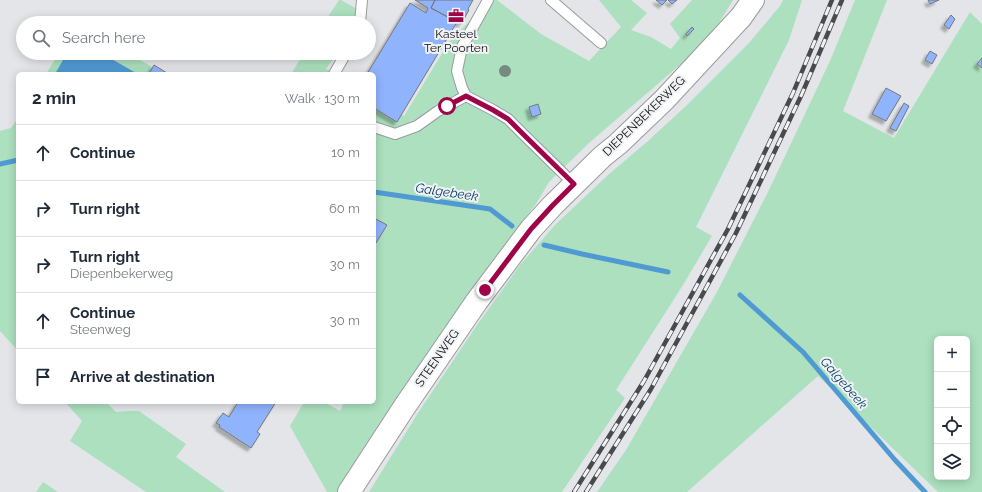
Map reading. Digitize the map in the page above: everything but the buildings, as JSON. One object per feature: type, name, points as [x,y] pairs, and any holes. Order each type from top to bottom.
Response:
[{"type":"main road","name":"DIEPENBEKERWEG","points":[[531,229],[602,156],[618,144],[664,100],[741,17],[753,0]]},
{"type":"main road","name":"STEENWEG","points":[[349,492],[405,406],[477,301],[531,229]]},
{"type":"lane","points":[[361,16],[362,0]]},
{"type":"lane","points":[[488,0],[462,46],[457,71],[462,88],[466,96],[508,119],[574,184]]},
{"type":"lane","points":[[551,0],[601,43]]},
{"type":"lane","points":[[335,72],[342,60]]},
{"type":"lane","points":[[376,128],[395,134],[417,126],[438,111],[466,96]]},
{"type":"green space","points":[[339,0],[366,14],[365,16],[329,16]]},
{"type":"green space","points":[[490,0],[497,0],[541,34],[589,61],[621,27],[599,0],[631,0],[647,13],[631,30],[651,37],[671,49],[680,38],[670,24],[692,0],[733,0],[719,23],[688,58],[589,143],[549,182],[536,204],[478,280],[337,492],[327,492],[290,426],[303,404],[328,404],[340,411],[343,404],[376,404],[376,99],[404,116],[449,42]]},
{"type":"green space","points":[[783,0],[802,0],[789,40],[696,227],[712,236],[683,285],[616,390],[625,398],[562,492],[369,492],[418,413],[477,325],[520,265],[555,225],[608,175],[687,105],[749,43],[780,6]]},
{"type":"green space","points":[[855,0],[887,0],[843,111],[894,138],[970,12],[982,24],[982,492],[938,492],[818,376],[687,492],[597,492],[626,450],[717,292],[768,192],[830,61]]},
{"type":"green space","points":[[55,60],[68,60],[65,72],[47,72]]},
{"type":"green space","points":[[113,60],[140,60],[161,72],[134,72]]},
{"type":"green space","points":[[300,60],[333,60],[326,69],[331,72],[292,72]]},
{"type":"green space","points":[[16,121],[16,349],[0,331],[0,131],[11,128]]},
{"type":"green space","points":[[67,404],[108,404],[116,412],[139,411],[186,444],[176,457],[225,492],[146,492],[70,441],[82,421]]},
{"type":"green space","points":[[43,482],[58,492],[36,492]]},
{"type":"water","points":[[63,60],[113,60],[134,72],[56,72]]},
{"type":"waterway","name":"Galgebeek","points":[[0,164],[16,160]]},
{"type":"waterway","name":"Galgebeek","points":[[376,192],[490,209],[512,226]]},
{"type":"waterway","name":"Galgebeek","points":[[544,245],[668,272]]},
{"type":"waterway","name":"Galgebeek","points":[[740,295],[803,352],[895,460],[925,492]]},
{"type":"railway","points":[[574,492],[644,381],[728,229],[793,93],[832,0]]},
{"type":"railway","points":[[586,492],[651,389],[736,233],[801,96],[842,0]]},
{"type":"place","name":"Kasteel Ter Poorten","points":[[456,16]]},
{"type":"route","points":[[447,106],[466,96],[508,119],[574,184],[531,229],[485,290]]}]
